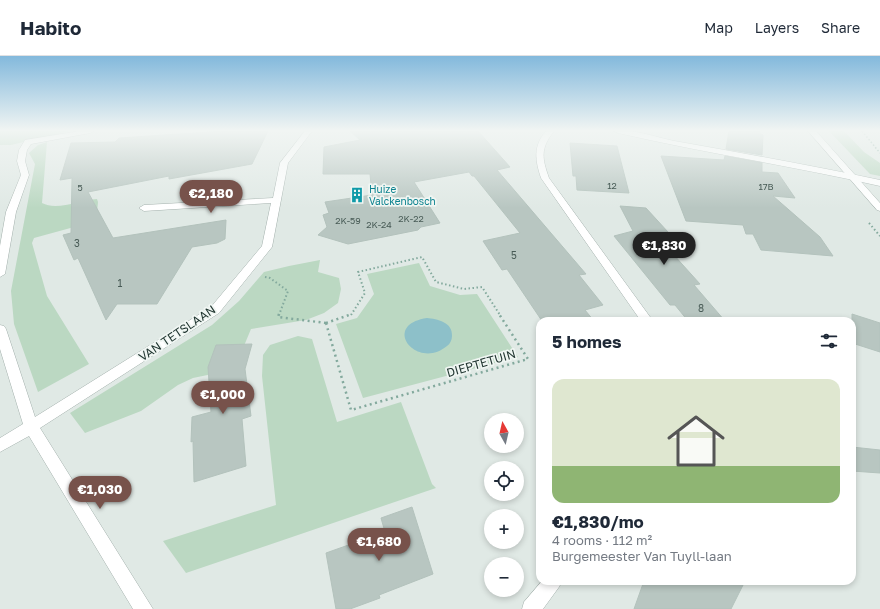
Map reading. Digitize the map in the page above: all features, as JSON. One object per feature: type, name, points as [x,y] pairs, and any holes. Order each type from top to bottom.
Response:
[{"type":"street","points":[[0,274],[11,212],[25,176],[21,161],[22,157]]},
{"type":"street","name":"VAN TETSLAAN","points":[[0,446],[215,310],[267,247],[284,163],[289,157]]},
{"type":"street","points":[[539,157],[545,178],[644,317]]},
{"type":"street","points":[[748,157],[822,170],[880,183]]},
{"type":"street","points":[[835,157],[880,208]]},
{"type":"street","points":[[144,208],[276,200]]},
{"type":"street","points":[[0,329],[31,427],[144,609]]},
{"type":"street","points":[[531,609],[550,585]]},
{"type":"path","name":"DIEPTETUIN","points":[[245,273],[270,278],[288,292],[278,317],[326,323],[351,315],[365,293],[358,272],[422,257],[436,282],[464,290],[482,287],[528,359],[351,410],[326,323]]},
{"type":"green space","points":[[31,157],[46,157],[42,203],[62,206],[97,199],[98,202],[96,221],[34,238],[32,243],[47,296],[89,364],[38,392],[14,324],[11,291],[35,164]]},
{"type":"green space","points":[[854,157],[871,157],[880,163],[880,176],[870,174]]},
{"type":"green space","points":[[320,260],[318,272],[339,278],[341,289],[338,303],[324,313],[306,320],[251,329],[236,365],[222,372],[193,378],[178,385],[141,411],[85,433],[70,413],[212,325],[239,301],[264,272]]},
{"type":"green space","points":[[419,263],[430,286],[460,295],[477,294],[518,357],[363,398],[336,324],[357,318],[374,294],[367,274]]},
{"type":"green space","points":[[298,336],[312,339],[337,422],[401,402],[432,484],[436,488],[186,573],[163,541],[276,505],[262,376],[263,355],[270,345]]},
{"type":"water","points":[[427,318],[444,322],[452,331],[451,342],[436,352],[425,353],[415,350],[408,344],[405,337],[406,329],[413,322]]},
{"type":"building","points":[[67,157],[255,157],[252,164],[169,179],[169,176],[88,192],[113,238],[226,220],[225,239],[217,243],[192,247],[157,304],[117,304],[106,320],[78,258],[74,260],[63,235],[71,233],[72,178],[60,180]]},
{"type":"building","points":[[324,157],[501,157],[510,167],[497,170],[586,274],[579,275],[603,305],[585,310],[591,317],[539,317],[507,269],[502,270],[483,241],[520,233],[474,176],[472,176],[469,172],[414,182],[440,223],[421,227],[418,230],[348,244],[318,235],[327,227],[323,215],[329,213],[325,202],[372,195],[370,174],[323,174]]},
{"type":"building","points":[[571,157],[620,157],[629,193],[577,190],[576,176],[573,176]]},
{"type":"building","points":[[661,157],[724,160],[725,157],[729,157],[762,163],[762,172],[778,173],[795,198],[773,196],[820,237],[833,256],[761,250],[753,234],[746,234],[743,225],[686,221]]},
{"type":"building","points":[[620,206],[646,208],[668,232],[655,234],[700,284],[694,285],[722,317],[685,317],[675,305],[670,305],[614,236],[633,231]]},
{"type":"building","points":[[852,314],[880,323],[880,352],[856,344],[856,317],[852,317]]},
{"type":"building","points":[[252,344],[245,369],[251,416],[242,419],[246,466],[194,482],[193,441],[191,442],[192,417],[211,412],[208,367],[216,345]]},
{"type":"building","points":[[856,447],[880,450],[880,473],[856,471]]},
{"type":"building","points":[[412,507],[433,574],[379,595],[380,598],[350,609],[336,609],[326,553],[385,532],[381,518]]},
{"type":"building","points":[[643,585],[743,585],[731,609],[634,609]]},
{"type":"place","name":"Huize Valckenbosch","points":[[357,195]]}]
